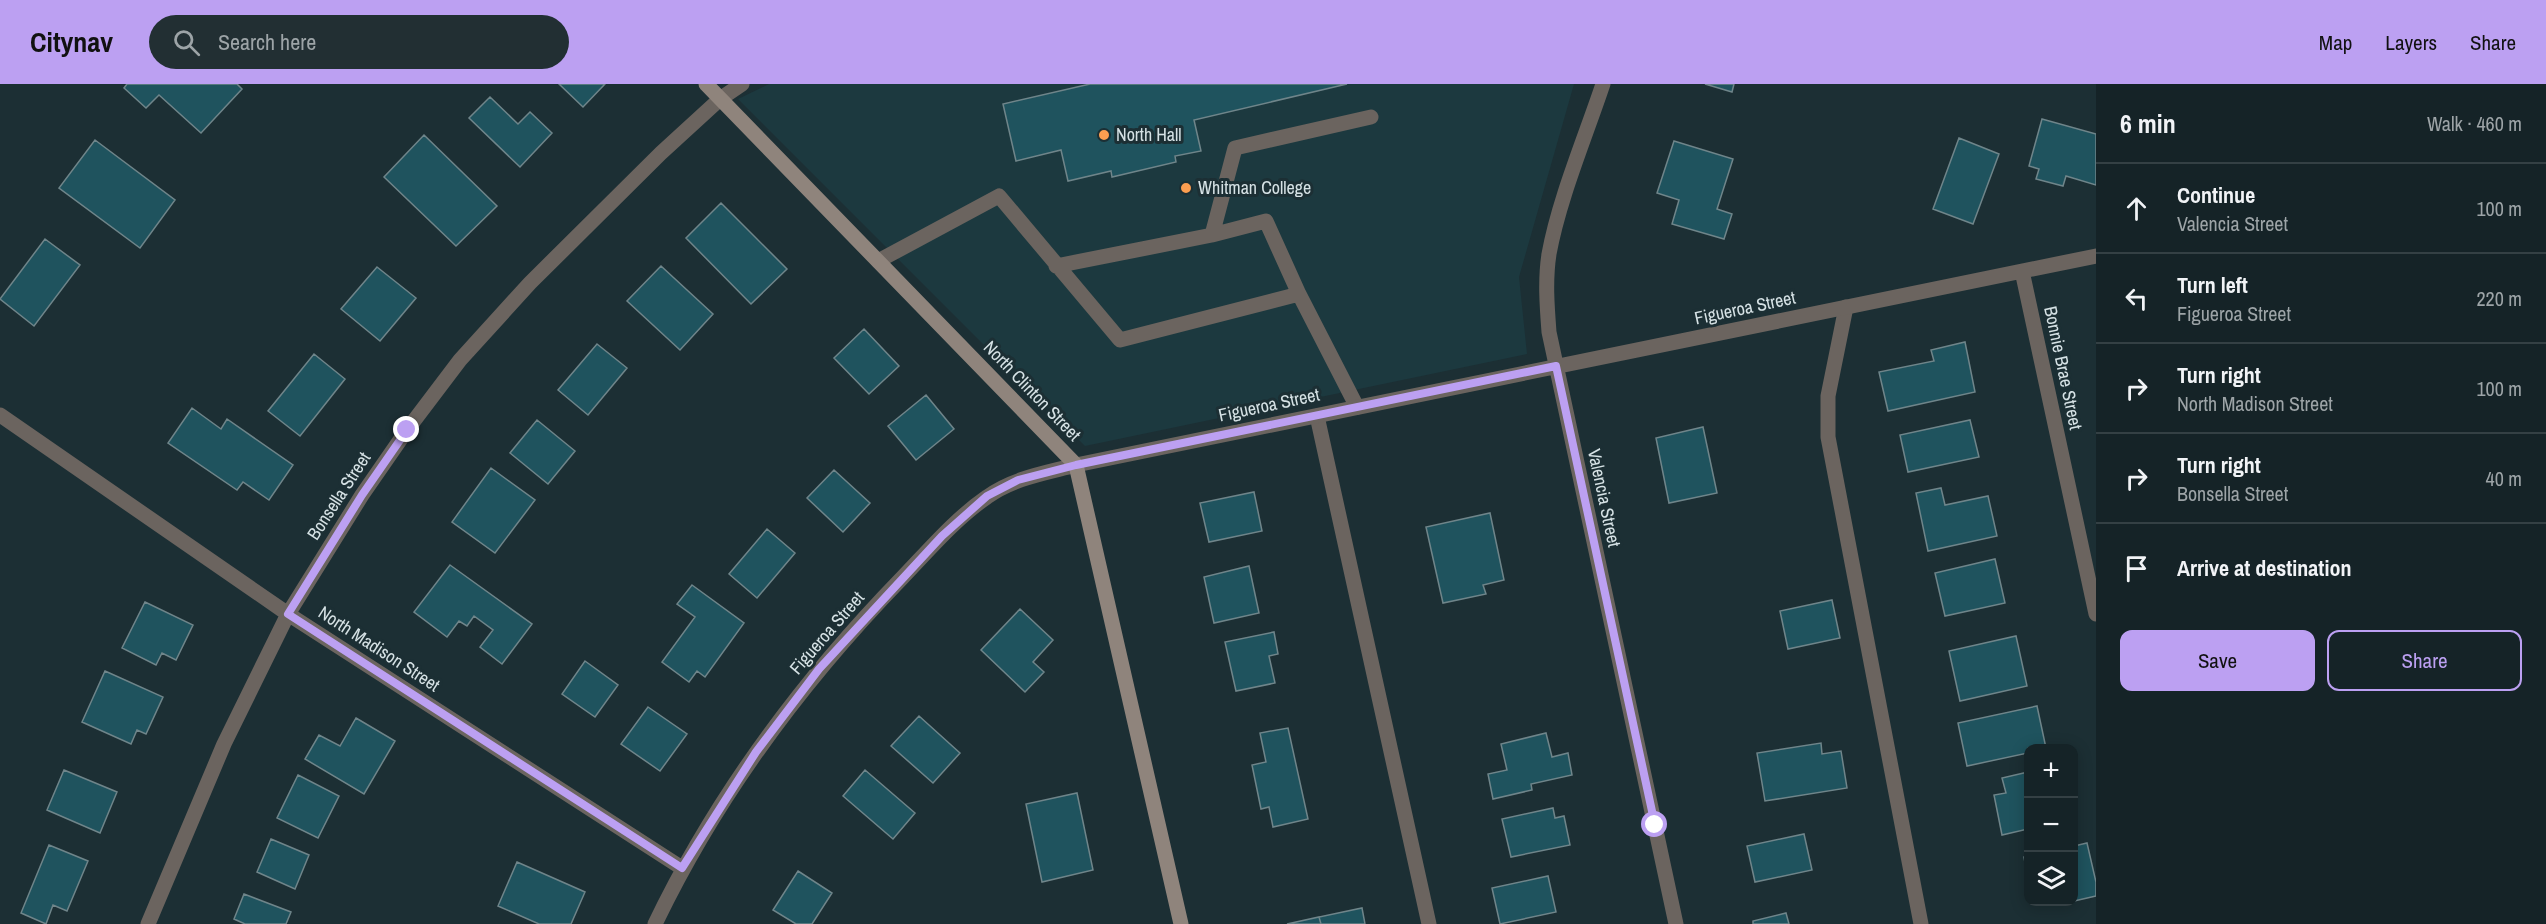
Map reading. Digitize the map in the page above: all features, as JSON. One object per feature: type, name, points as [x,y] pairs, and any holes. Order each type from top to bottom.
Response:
[{"type":"main road","name":"North Clinton Street","points":[[706,84],[1076,465],[1181,924]]},
{"type":"street","name":"Bonsella Street","points":[[148,924],[225,744],[288,614],[407,430],[460,360],[590,221],[720,99],[742,84]]},
{"type":"street","name":"Valencia Street","points":[[1603,84],[1557,219],[1549,255],[1546,293],[1549,332],[1676,924]]},
{"type":"street","points":[[1212,235],[1234,148],[1371,117]]},
{"type":"street","points":[[878,261],[999,196],[1120,340],[1299,294]]},
{"type":"street","points":[[1056,266],[1212,235],[1266,221],[1299,294],[1357,407]]},
{"type":"street","name":"Figueroa Street","points":[[655,924],[682,868],[756,752],[819,669],[942,536],[987,496],[1018,480],[1076,465],[2096,256]]},
{"type":"street","name":"Bonnie Brae Street","points":[[2022,271],[2096,614]]},
{"type":"street","points":[[1846,307],[1828,396],[1828,437],[1921,924]]},
{"type":"street","name":"North Madison Street","points":[[0,415],[288,614],[682,868]]},
{"type":"street","points":[[1317,416],[1429,924]]},
{"type":"shaded area","name":"Whitman College","points":[[769,84],[1574,84],[1519,277],[1527,354],[1085,446],[738,99]]},
{"type":"building","points":[[127,84],[237,84],[242,89],[201,133],[159,95],[146,108],[124,88]]},
{"type":"building","points":[[559,84],[605,84],[583,107]]},
{"type":"building","name":"North Hall","points":[[1090,84],[1347,84],[1194,120],[1201,151],[1175,156],[1176,162],[1112,177],[1111,171],[1068,181],[1061,150],[1016,161],[1003,104]]},
{"type":"building","points":[[1705,84],[1734,84],[1732,92]]},
{"type":"building","points":[[490,97],[518,124],[530,112],[552,133],[520,167],[469,118]]},
{"type":"building","points":[[2042,119],[2096,134],[2096,185],[2066,176],[2063,186],[2036,179],[2039,169],[2029,166]]},
{"type":"building","points":[[424,135],[497,206],[456,246],[384,177]]},
{"type":"building","points":[[1959,138],[1999,154],[1973,224],[1933,209]]},
{"type":"building","points":[[95,140],[175,200],[140,248],[59,188]]},
{"type":"building","points":[[1674,141],[1733,159],[1717,209],[1732,214],[1724,239],[1672,224],[1679,200],[1657,193]]},
{"type":"building","points":[[721,203],[787,269],[751,304],[686,238]]},
{"type":"building","points":[[45,239],[80,265],[34,326],[0,299]]},
{"type":"building","points":[[661,266],[713,314],[680,350],[627,301]]},
{"type":"building","points":[[377,267],[416,298],[380,341],[341,309]]},
{"type":"building","points":[[864,329],[899,366],[869,394],[834,358]]},
{"type":"building","points":[[1965,342],[1975,392],[1888,411],[1879,372],[1934,361],[1931,350]]},
{"type":"building","points":[[597,344],[627,368],[588,415],[558,390]]},
{"type":"building","points":[[314,354],[345,379],[300,436],[268,411]]},
{"type":"building","points":[[926,395],[954,429],[916,460],[888,426]]},
{"type":"building","points":[[192,408],[221,429],[227,419],[293,465],[269,500],[243,482],[237,490],[168,443]]},
{"type":"building","points":[[537,420],[575,451],[548,484],[510,453]]},
{"type":"building","points":[[1970,420],[1979,457],[1908,472],[1900,435]]},
{"type":"building","points":[[1703,427],[1717,493],[1669,503],[1656,438]]},
{"type":"building","points":[[491,468],[535,500],[495,553],[452,522]]},
{"type":"building","points":[[834,470],[870,503],[843,532],[807,498]]},
{"type":"building","points":[[1941,488],[1945,505],[1988,496],[1997,536],[1928,551],[1916,493]]},
{"type":"building","points":[[1254,492],[1262,531],[1209,542],[1200,503]]},
{"type":"building","points":[[1490,513],[1504,580],[1483,585],[1486,594],[1443,603],[1426,527]]},
{"type":"building","points":[[767,529],[795,553],[757,598],[729,574]]},
{"type":"building","points":[[1995,559],[2005,603],[1945,616],[1935,573]]},
{"type":"building","points":[[450,565],[532,624],[502,664],[480,647],[493,630],[474,616],[467,626],[459,621],[447,637],[414,612]]},
{"type":"building","points":[[1249,566],[1259,613],[1214,623],[1204,577]]},
{"type":"building","points":[[692,585],[744,623],[705,677],[697,671],[689,682],[662,662],[695,617],[677,604]]},
{"type":"building","points":[[1832,600],[1840,638],[1788,649],[1780,611]]},
{"type":"building","points":[[145,602],[193,625],[176,660],[162,653],[156,665],[122,648]]},
{"type":"building","points":[[1020,609],[1053,640],[1033,662],[1044,672],[1025,692],[981,650]]},
{"type":"building","points":[[1274,632],[1278,654],[1269,656],[1275,683],[1236,691],[1225,642]]},
{"type":"building","points":[[2016,636],[2027,686],[1960,701],[1949,651]]},
{"type":"building","points":[[585,661],[618,685],[595,717],[562,694]]},
{"type":"building","points":[[105,671],[163,697],[146,734],[137,730],[131,744],[82,722]]},
{"type":"building","points":[[2037,706],[2045,744],[2024,744],[2024,754],[1967,766],[1958,723]]},
{"type":"building","points":[[648,707],[687,734],[660,771],[621,744]]},
{"type":"building","points":[[919,716],[960,753],[933,783],[891,746]]},
{"type":"building","points":[[356,718],[395,741],[364,794],[305,759],[319,735],[340,746]]},
{"type":"building","points":[[1288,728],[1308,819],[1273,827],[1269,807],[1261,809],[1252,765],[1266,762],[1260,733]]},
{"type":"building","points":[[1546,733],[1552,757],[1568,753],[1572,775],[1531,784],[1532,790],[1493,799],[1488,774],[1507,770],[1501,744]]},
{"type":"building","points":[[1821,743],[1822,754],[1841,751],[1847,788],[1765,801],[1757,753]]},
{"type":"building","points":[[64,770],[117,792],[100,833],[47,810]]},
{"type":"building","points":[[865,770],[915,813],[893,839],[843,796]]},
{"type":"building","points":[[2024,773],[2024,830],[2002,835],[1994,795],[2006,793],[2002,778]]},
{"type":"building","points":[[298,775],[339,796],[318,838],[277,818]]},
{"type":"building","points":[[1077,793],[1093,870],[1042,882],[1026,804]]},
{"type":"building","points":[[1553,808],[1555,818],[1564,816],[1570,845],[1511,857],[1502,819]]},
{"type":"building","points":[[1804,834],[1812,870],[1755,882],[1747,846]]},
{"type":"building","points":[[271,839],[309,855],[295,889],[257,872]]},
{"type":"building","points":[[2087,843],[2096,882],[2096,896],[2078,900],[2078,852],[2078,845]]},
{"type":"building","points":[[49,845],[88,861],[67,911],[53,905],[46,924],[21,913]]},
{"type":"building","points":[[517,862],[585,892],[571,924],[539,924],[498,906]]},
{"type":"building","points":[[798,871],[832,893],[812,924],[796,924],[773,910]]},
{"type":"building","points":[[1548,876],[1556,912],[1500,924],[1492,888]]},
{"type":"building","points":[[244,894],[291,912],[286,924],[245,924],[234,919]]},
{"type":"building","points":[[1362,908],[1365,924],[1321,924],[1319,917]]},
{"type":"building","points":[[1786,913],[1789,924],[1753,924],[1753,921]]},
{"type":"building","points":[[1319,917],[1321,924],[1287,924]]},
{"type":"place","name":"North Hall","points":[[1104,135]]},
{"type":"place","name":"Whitman College","points":[[1186,188]]},
{"type":"route","points":[[407,430],[362,495],[288,614],[682,868],[756,752],[819,669],[942,536],[987,496],[1018,480],[1076,465],[1556,366],[1655,825]]}]
